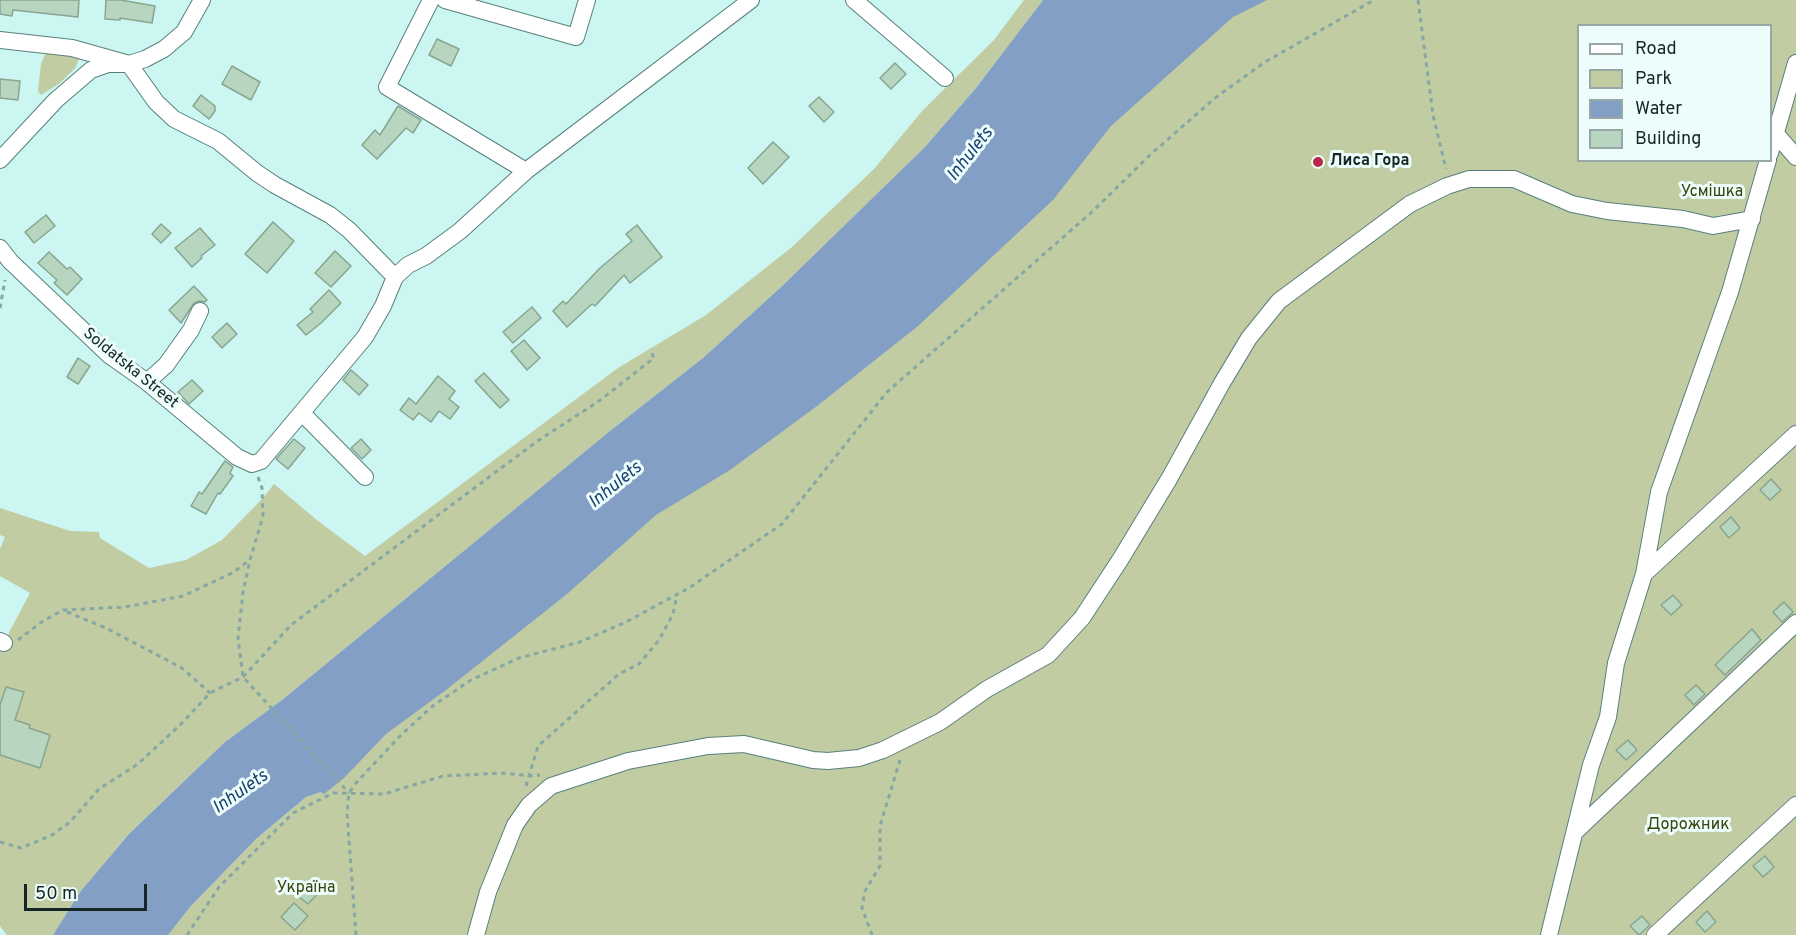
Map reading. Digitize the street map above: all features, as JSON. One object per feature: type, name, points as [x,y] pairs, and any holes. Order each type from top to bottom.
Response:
[{"type":"street","points":[[0,160],[56,99],[91,70],[108,64],[129,64],[164,49],[184,32],[202,0]]},
{"type":"street","points":[[431,0],[387,87],[526,171]]},
{"type":"street","points":[[444,0],[576,37],[587,0]]},
{"type":"street","points":[[726,20],[733,0]]},
{"type":"street","points":[[245,462],[252,464],[261,461],[302,414],[365,337],[383,306],[395,277],[408,265],[426,256],[460,231],[526,171],[751,0]]},
{"type":"street","points":[[854,0],[945,78]]},
{"type":"street","points":[[0,40],[72,48],[129,64],[156,102],[174,119],[218,141],[266,179],[330,215],[349,230],[395,277]]},
{"type":"street","points":[[1772,147],[1796,63]]},
{"type":"street","points":[[1776,134],[1796,157]]},
{"type":"street","points":[[1549,935],[1592,765],[1608,717],[1616,663],[1644,574],[1659,492],[1730,292],[1767,162]]},
{"type":"street","points":[[476,935],[492,883],[515,825],[529,805],[551,786],[628,761],[708,746],[744,744],[813,760],[859,758],[883,750],[940,722],[987,688],[1048,655],[1082,618],[1169,479],[1249,338],[1279,301],[1410,204],[1447,186],[1468,179],[1514,179],[1572,204],[1607,211],[1683,219],[1713,226],[1752,219]]},
{"type":"street","name":"Soldatska Street","points":[[5,254],[109,355],[147,382],[245,462]]},
{"type":"street","points":[[147,382],[166,365],[191,330],[200,311]]},
{"type":"street","points":[[302,414],[365,477]]},
{"type":"street","points":[[1644,574],[1796,434]]},
{"type":"street","points":[[1576,831],[1796,623]]},
{"type":"street","points":[[1655,935],[1796,805]]},
{"type":"path","points":[[356,935],[347,813],[349,793],[403,733],[434,705],[471,680],[519,658],[580,642],[626,622],[677,595],[782,524],[887,392],[1093,211],[1150,155],[1215,98],[1265,62],[1374,0]]},
{"type":"path","points":[[1418,0],[1433,115],[1446,163],[1447,186]]},
{"type":"path","points":[[0,308],[5,254]]},
{"type":"path","points":[[0,842],[21,848],[52,835],[70,822],[99,789],[138,764],[210,693],[243,677],[291,625],[536,442],[599,401],[654,358],[650,349]]},
{"type":"path","points":[[245,462],[257,475],[262,488],[262,522],[250,560],[239,616],[238,638],[243,677],[349,793]]},
{"type":"path","points":[[2,642],[16,641],[63,610],[125,607],[183,596],[232,573],[250,560]]},
{"type":"path","points":[[523,794],[538,746],[619,674],[639,664],[659,640],[673,614],[677,595]]},
{"type":"path","points":[[63,610],[106,628],[182,668],[210,693]]},
{"type":"path","points":[[872,935],[862,908],[865,891],[880,866],[880,826],[900,760],[906,752]]},
{"type":"path","points":[[187,935],[219,887],[293,813],[333,793],[384,794],[443,776],[504,773],[529,776],[550,774]]},
{"type":"green space","points":[[1024,0],[1043,0],[976,88],[925,147],[780,288],[703,358],[610,431],[282,700],[225,742],[129,834],[80,892],[53,935],[7,935],[0,926],[0,641],[4,642],[30,593],[0,576],[0,549],[5,537],[0,535],[0,508],[70,531],[99,532],[100,538],[149,568],[186,560],[222,540],[274,484],[365,556],[618,368],[706,315],[792,247],[874,169],[923,110],[994,40]]},
{"type":"green space","points":[[1123,0],[1796,0],[1796,935],[167,935],[190,907],[256,839],[306,797],[321,792],[334,769]]},
{"type":"green space","points":[[46,52],[75,52],[79,59],[75,68],[60,83],[41,95],[38,91],[41,64]]},
{"type":"water","name":"Inhulets","points":[[1043,0],[1267,0],[1233,17],[1111,126],[1053,200],[918,326],[817,406],[730,470],[656,515],[567,594],[446,690],[386,734],[344,778],[324,794],[321,792],[306,797],[256,839],[190,907],[168,935],[53,935],[80,892],[129,834],[225,742],[282,700],[610,431],[703,358],[780,288],[925,147],[976,88]]},
{"type":"building","points":[[0,0],[79,0],[78,17],[13,10],[12,16],[0,14]]},
{"type":"building","points":[[106,0],[121,0],[155,6],[152,23],[120,18],[120,20],[105,19]]},
{"type":"building","points":[[437,39],[459,49],[451,66],[429,55]]},
{"type":"building","points":[[895,63],[906,74],[891,89],[880,78]]},
{"type":"building","points":[[232,66],[260,82],[251,100],[222,84]]},
{"type":"building","points":[[0,79],[20,81],[18,100],[0,98]]},
{"type":"building","points":[[201,95],[215,106],[215,111],[209,119],[193,106]]},
{"type":"building","points":[[819,97],[834,112],[824,122],[809,106]]},
{"type":"building","points":[[398,106],[421,120],[413,133],[406,128],[377,159],[362,145],[375,130],[380,135]]},
{"type":"building","points":[[773,142],[789,157],[763,184],[748,168]]},
{"type":"building","points":[[46,215],[55,226],[34,243],[25,232]]},
{"type":"building","points":[[273,222],[294,241],[267,273],[245,254]]},
{"type":"building","points":[[161,224],[171,233],[161,243],[152,234]]},
{"type":"building","points":[[637,225],[662,257],[630,283],[624,275],[595,306],[592,304],[567,327],[553,311],[563,301],[566,304],[600,268],[632,241],[626,234]]},
{"type":"building","points":[[200,228],[215,245],[192,267],[175,248]]},
{"type":"building","points":[[335,251],[351,266],[331,287],[315,273]]},
{"type":"building","points":[[49,252],[82,279],[67,295],[54,283],[57,280],[38,263]]},
{"type":"building","points":[[194,286],[207,300],[194,303],[181,323],[169,310]]},
{"type":"building","points":[[329,290],[341,303],[306,335],[297,325],[313,312],[310,309]]},
{"type":"building","points":[[532,307],[541,318],[513,343],[503,332]]},
{"type":"building","points":[[227,323],[237,334],[222,348],[212,337]]},
{"type":"building","points":[[524,340],[540,358],[527,370],[511,351]]},
{"type":"building","points":[[78,358],[90,366],[78,384],[67,377]]},
{"type":"building","points":[[351,370],[368,385],[359,395],[343,380]]},
{"type":"building","points":[[484,373],[509,400],[500,408],[475,381]]},
{"type":"building","points":[[438,376],[455,391],[449,399],[459,407],[450,419],[439,411],[431,422],[419,413],[413,420],[400,410],[409,398],[416,404]]},
{"type":"building","points":[[192,380],[203,391],[189,404],[178,392]]},
{"type":"building","points":[[294,439],[305,448],[288,469],[276,459]]},
{"type":"building","points":[[361,439],[371,450],[362,459],[351,448]]},
{"type":"building","points":[[225,461],[233,467],[230,473],[233,476],[220,494],[218,493],[206,514],[191,506],[199,492],[202,494]]},
{"type":"building","points":[[1771,479],[1781,490],[1770,500],[1760,490]]},
{"type":"building","points":[[1731,517],[1740,528],[1729,538],[1720,527]]},
{"type":"building","points":[[1673,595],[1682,605],[1671,615],[1661,605]]},
{"type":"building","points":[[1784,602],[1793,612],[1782,622],[1773,612]]},
{"type":"building","points":[[1752,629],[1761,640],[1725,675],[1715,665]]},
{"type":"building","points":[[1696,685],[1705,694],[1694,705],[1685,695]]},
{"type":"building","points":[[6,687],[24,692],[15,720],[30,725],[29,728],[50,735],[40,768],[0,755],[0,705]]},
{"type":"building","points":[[1628,740],[1637,750],[1626,760],[1616,750]]},
{"type":"building","points":[[1765,856],[1774,867],[1763,877],[1753,866]]},
{"type":"building","points":[[308,881],[320,891],[308,904],[297,895]]},
{"type":"building","points":[[294,903],[308,916],[295,930],[281,917]]},
{"type":"building","points":[[1707,911],[1716,922],[1705,932],[1696,922]]},
{"type":"building","points":[[1642,916],[1650,925],[1639,935],[1630,926]]},
{"type":"place","name":"Лиса Гора","points":[[1318,162]]},
{"type":"park label","name":"Усмішка","points":[[1712,193]]},
{"type":"park label","name":"Дорожник","points":[[1688,826]]},
{"type":"park label","name":"Україна","points":[[306,889]]}]
